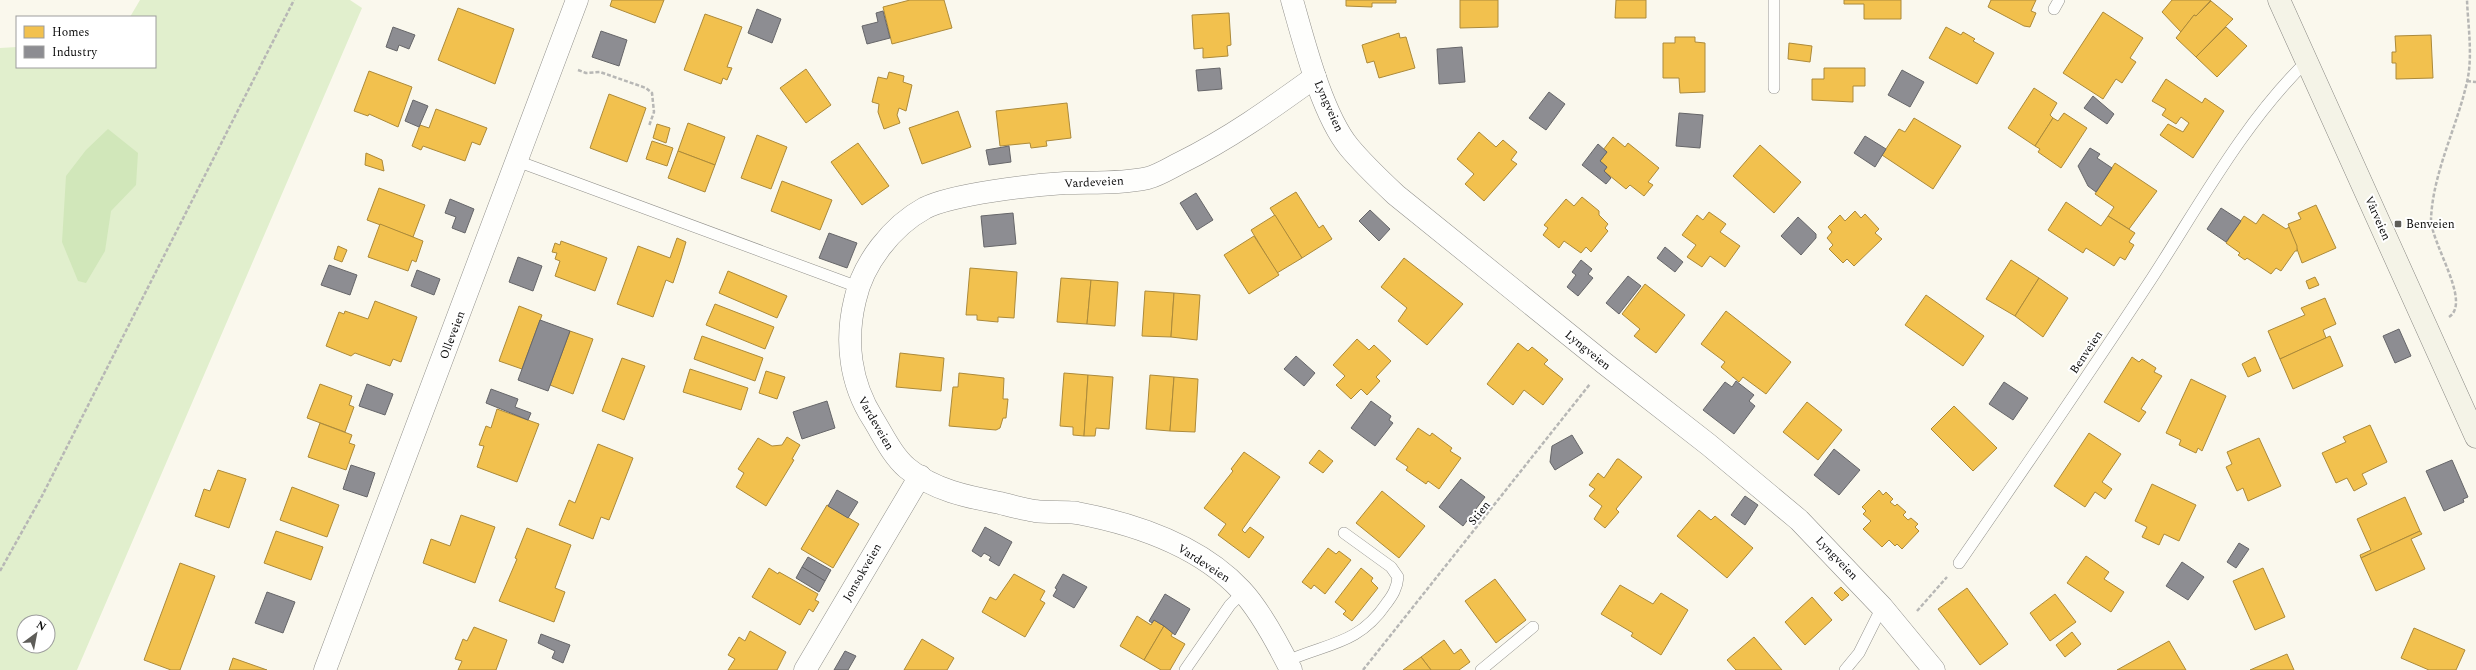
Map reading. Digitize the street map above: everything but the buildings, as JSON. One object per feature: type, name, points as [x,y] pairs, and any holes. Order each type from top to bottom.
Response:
[{"type":"street","name":"Olleveien","points":[[325,670],[578,0]]},
{"type":"street","name":"Lyngveien","points":[[1292,0],[1315,77],[1335,126],[1349,147],[1371,171],[1396,195],[1604,363],[1709,445],[1799,520],[1882,607],[1934,670]]},
{"type":"street","name":"Vårveien","points":[[2279,0],[2308,60],[2476,437]]},
{"type":"street","name":"Vardeveien","points":[[1289,665],[1243,592],[1226,575],[1185,548],[1127,524],[1072,512],[1036,511],[955,494],[907,468],[896,455],[866,409],[855,386],[850,349],[851,313],[858,287],[871,258],[905,222],[926,208],[948,200],[1042,185],[1097,183],[1149,178],[1199,154],[1258,118],[1315,77]]},
{"type":"street","name":"Jonsokveien","points":[[805,670],[920,476]]},
{"type":"lane","points":[[1774,0],[1774,88]]},
{"type":"lane","name":"Benveien","points":[[1959,563],[2152,278],[2248,131],[2290,77],[2308,60]]},
{"type":"lane","points":[[518,161],[858,287]]},
{"type":"lane","name":"Vardeveien","points":[[1289,665],[1350,639],[1375,621],[1397,588],[1398,577],[1391,567],[1344,533]]},
{"type":"lane","points":[[1185,670],[1230,605],[1243,592]]},
{"type":"lane","points":[[1845,670],[1858,653],[1882,607]]},
{"type":"lane","points":[[1481,670],[1533,626]]},
{"type":"path","points":[[0,571],[53,475],[294,0]]},
{"type":"path","points":[[2445,319],[2456,311],[2458,298],[2431,228],[2432,209],[2436,186],[2468,81],[2467,0]]},
{"type":"path","points":[[578,70],[586,73],[600,72],[646,88],[652,93],[654,112],[649,126]]},
{"type":"path","points":[[2468,81],[2476,82]]},
{"type":"path","name":"Stien","points":[[1363,670],[1580,398],[1604,363]]},
{"type":"path","points":[[1916,612],[1959,563]]},
{"type":"green space","points":[[140,0],[350,0],[362,8],[77,670],[0,670],[0,48],[16,47],[16,68],[156,68],[156,16],[131,16]]},
{"type":"green space","points":[[108,129],[138,153],[136,185],[111,211],[105,251],[86,283],[78,281],[62,242],[66,176],[86,150]]},
{"type":"place","name":"Benveien","points":[[2398,224]]}]
